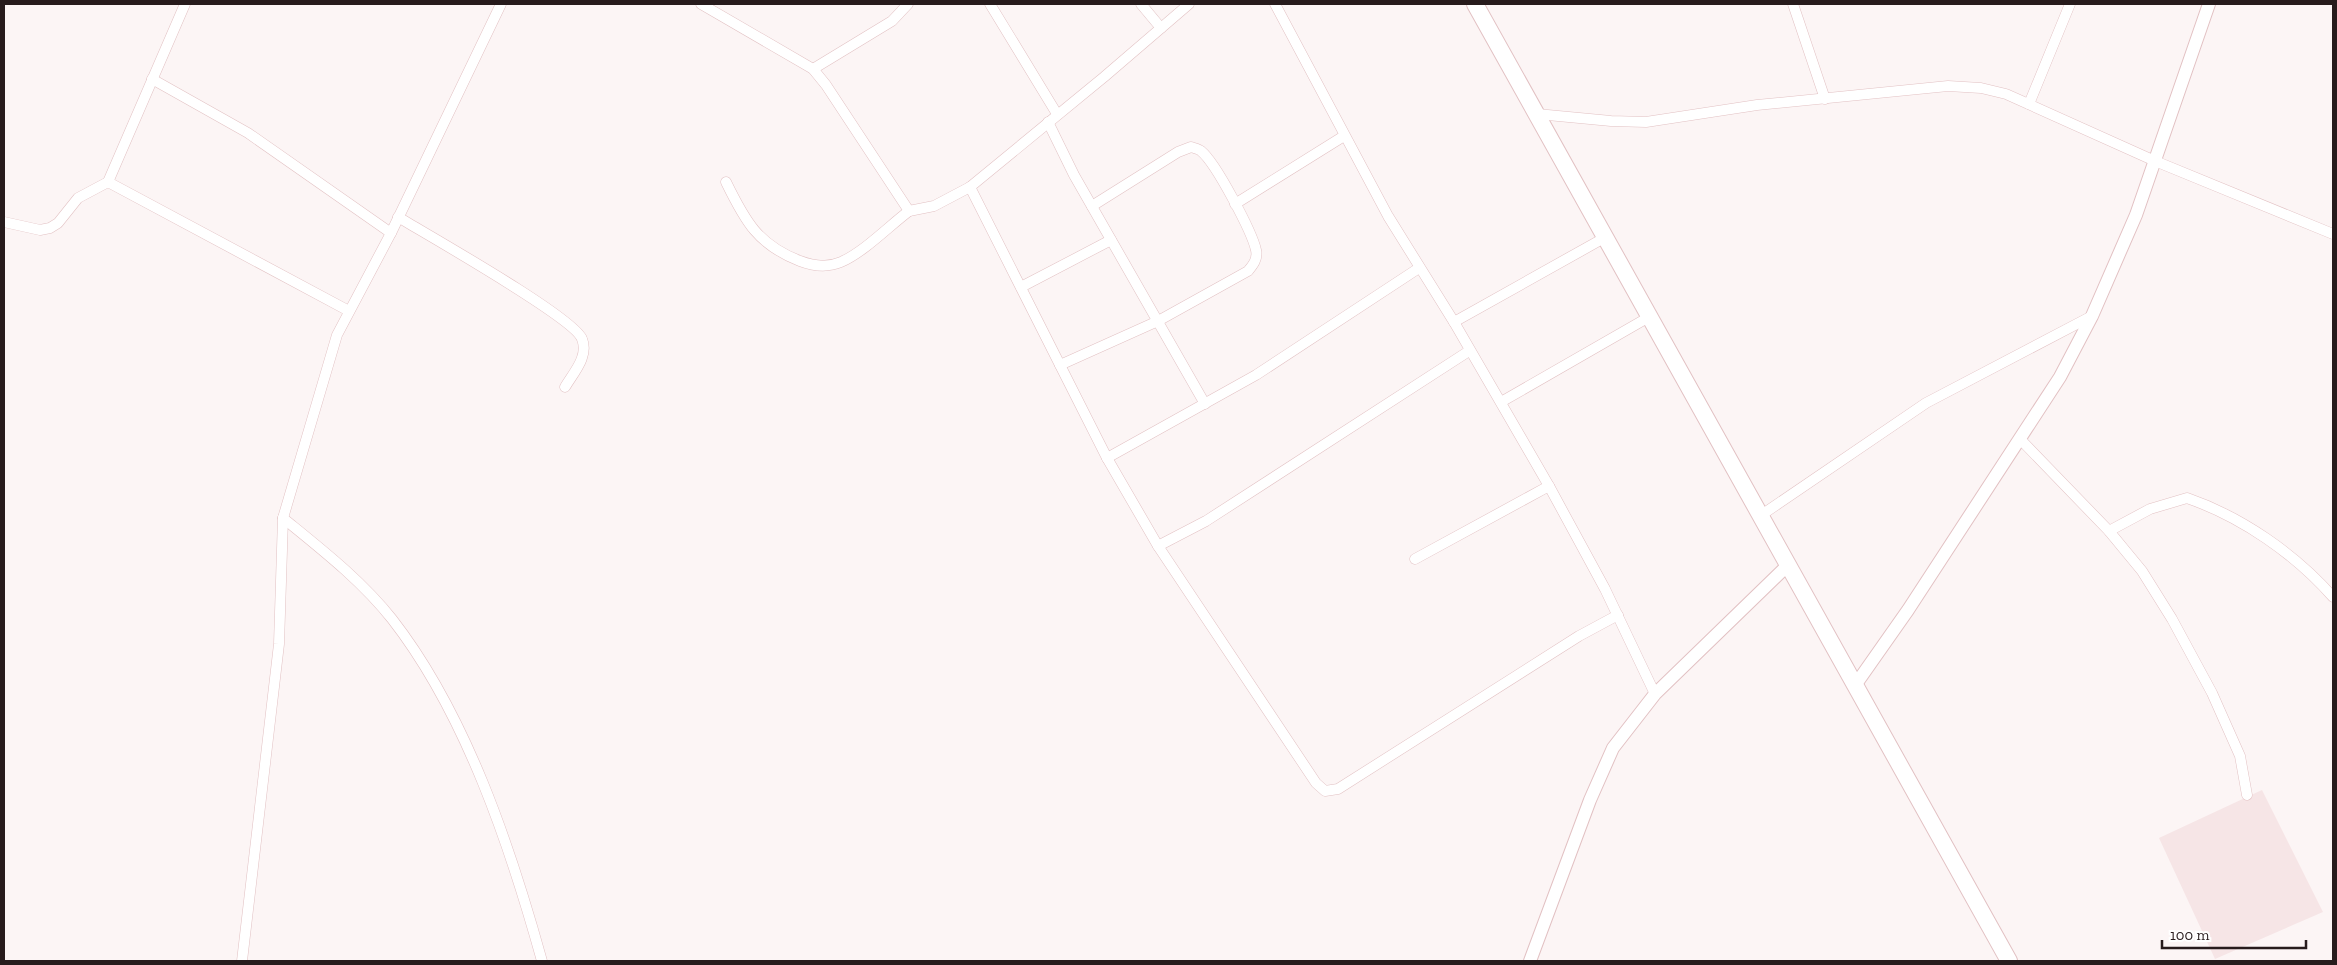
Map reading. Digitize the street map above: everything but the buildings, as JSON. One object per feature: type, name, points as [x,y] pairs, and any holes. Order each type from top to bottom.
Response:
[{"type":"main road","points":[[1475,4],[2009,961]]},
{"type":"street","points":[[4,222],[40,230],[50,228],[58,223],[78,198],[108,182],[185,4]]},
{"type":"street","points":[[242,961],[279,644],[283,518],[337,335],[391,233],[501,4]]},
{"type":"street","points":[[701,4],[813,69],[826,85],[909,211]]},
{"type":"street","points":[[813,69],[892,21],[908,4]]},
{"type":"street","points":[[990,4],[1058,114]]},
{"type":"street","points":[[1141,4],[1160,28]]},
{"type":"street","points":[[726,182],[739,209],[763,241],[782,254],[810,264],[825,266],[841,262],[909,211],[934,206],[970,187],[1104,77],[1189,4]]},
{"type":"street","points":[[1275,4],[1344,136],[1419,268],[1502,402],[1549,486],[1618,615],[1655,694]]},
{"type":"street","points":[[1793,4],[1825,99]]},
{"type":"street","points":[[2029,104],[2070,4]]},
{"type":"street","points":[[1856,684],[1908,610],[2050,396],[2092,316],[2136,215],[2209,4]]},
{"type":"street","points":[[152,78],[248,133],[391,233]]},
{"type":"street","points":[[1537,114],[1646,122],[1757,105],[1948,86],[1981,88],[2006,94],[2155,161],[2333,234]]},
{"type":"street","points":[[1048,122],[1092,206],[1205,404]]},
{"type":"street","points":[[1235,204],[1344,136]]},
{"type":"street","points":[[1060,365],[1158,321],[1248,271],[1255,262],[1256,251],[1235,204],[1201,150],[1190,147],[1140,174],[1092,206]]},
{"type":"street","points":[[108,182],[349,311]]},
{"type":"street","points":[[970,187],[1107,458],[1158,546],[1316,783],[1325,791],[1338,789],[1579,636],[1618,615]]},
{"type":"street","points":[[398,218],[531,298],[572,326],[582,338],[584,354],[565,387]]},
{"type":"street","points":[[1454,322],[1604,238]]},
{"type":"street","points":[[1021,287],[1111,240]]},
{"type":"street","points":[[1107,458],[1205,404],[1296,350],[1419,268]]},
{"type":"street","points":[[1760,516],[1926,403],[2092,316]]},
{"type":"street","points":[[1502,402],[1649,317]]},
{"type":"street","points":[[1158,546],[1206,521],[1469,351]]},
{"type":"street","points":[[2021,440],[2109,531],[2142,571],[2172,619],[2212,693],[2240,756],[2247,794]]},
{"type":"street","points":[[1415,559],[1549,486]]},
{"type":"street","points":[[2109,531],[2150,509],[2187,498],[2238,520],[2292,557],[2333,597]]},
{"type":"street","points":[[283,518],[347,570],[391,618],[434,680],[483,784],[525,900],[542,961]]},
{"type":"street","points":[[1530,961],[1600,772],[1614,748],[1655,694],[1788,565]]},
{"type":"shaded area","points":[[2262,790],[2323,912],[2215,959],[2159,838]]}]
